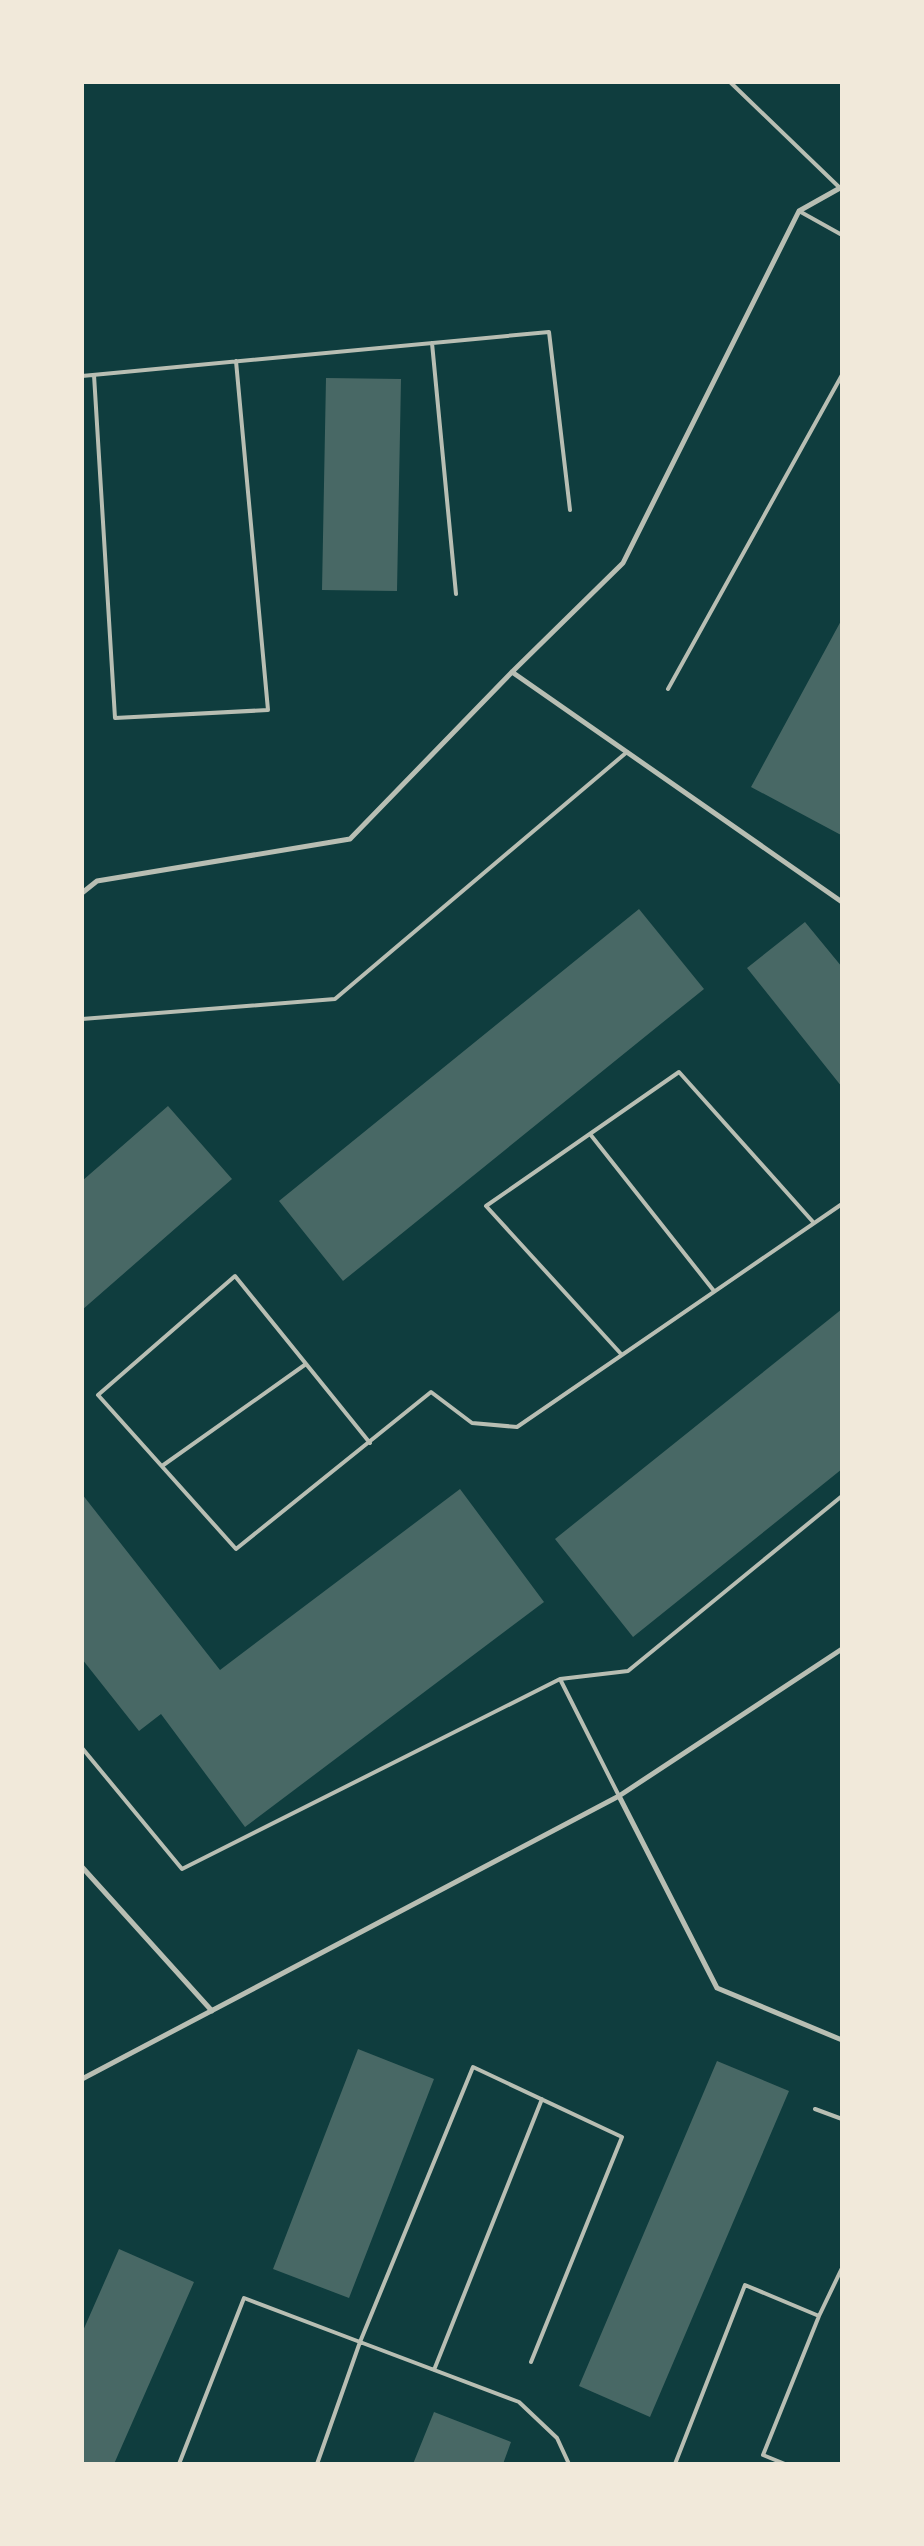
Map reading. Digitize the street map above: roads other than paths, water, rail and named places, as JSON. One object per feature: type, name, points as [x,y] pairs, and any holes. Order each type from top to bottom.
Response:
[{"type":"street","points":[[82,893],[97,881],[350,840],[512,672],[623,563],[799,212],[841,187]]},
{"type":"street","points":[[512,672],[842,902]]},
{"type":"street","points":[[82,2079],[619,1796],[842,1649]]},
{"type":"street","points":[[619,1796],[717,1988],[842,2040]]},
{"type":"street","points":[[82,1866],[212,2011]]},
{"type":"lane","points":[[730,82],[841,187]]},
{"type":"lane","points":[[799,212],[842,235]]},
{"type":"lane","points":[[82,376],[549,332],[570,510]]},
{"type":"lane","points":[[432,343],[456,594]]},
{"type":"lane","points":[[94,375],[115,718],[268,710],[236,362]]},
{"type":"lane","points":[[668,689],[842,375]]},
{"type":"lane","points":[[82,1019],[335,999],[626,752]]},
{"type":"lane","points":[[622,1355],[486,1206],[679,1072],[814,1223]]},
{"type":"lane","points":[[590,1134],[714,1291]]},
{"type":"lane","points":[[370,1443],[235,1276],[98,1395],[236,1549],[370,1443],[430,1392],[472,1423],[517,1427],[842,1204]]},
{"type":"lane","points":[[162,1466],[306,1364]]},
{"type":"lane","points":[[82,1748],[182,1869],[560,1679],[628,1671],[842,1496]]},
{"type":"lane","points":[[560,1679],[619,1796]]},
{"type":"lane","points":[[317,2464],[360,2342],[473,2067],[622,2137],[531,2362]]},
{"type":"lane","points":[[434,2370],[542,2099]]},
{"type":"lane","points":[[815,2109],[842,2120]]},
{"type":"lane","points":[[785,2464],[763,2455],[819,2316],[842,2268]]},
{"type":"lane","points":[[675,2464],[745,2285],[819,2316]]},
{"type":"lane","points":[[179,2464],[244,2298],[519,2402],[557,2438],[568,2464]]}]
